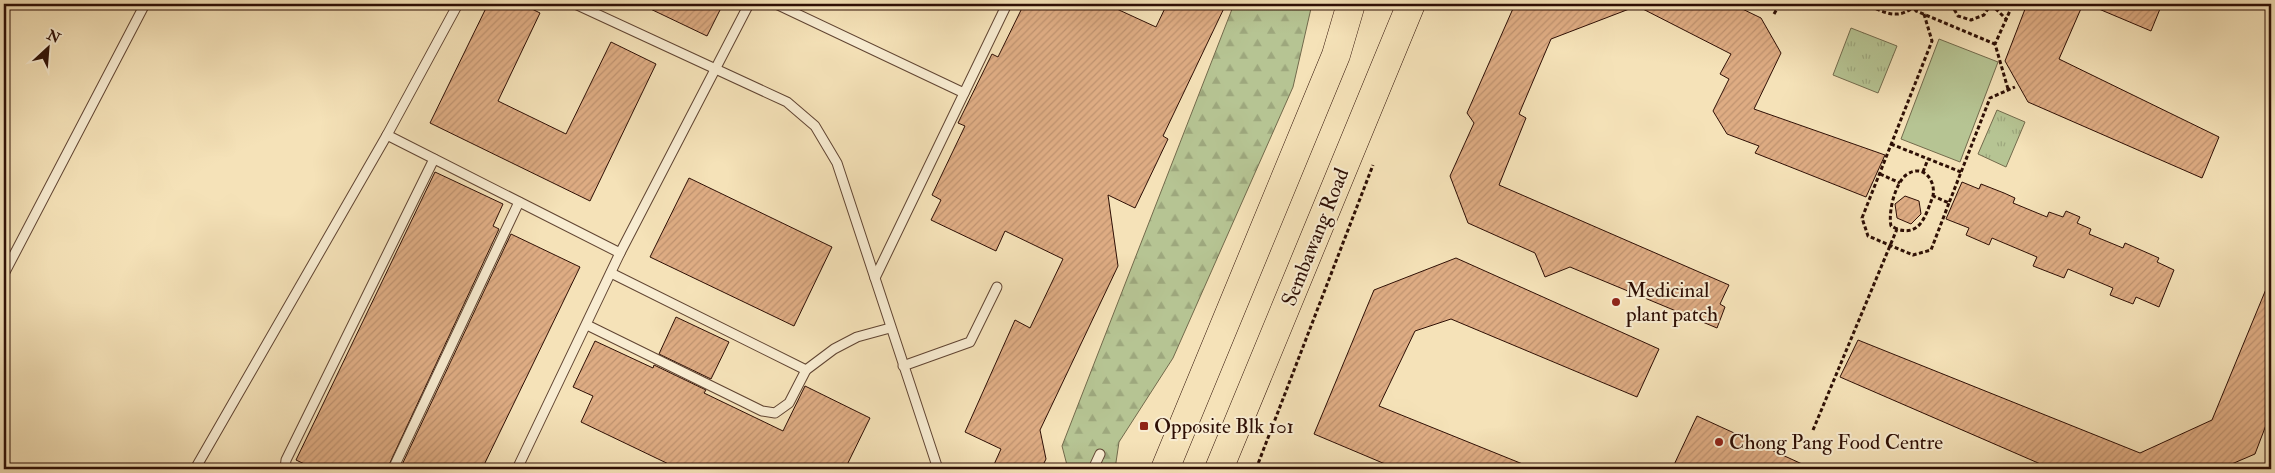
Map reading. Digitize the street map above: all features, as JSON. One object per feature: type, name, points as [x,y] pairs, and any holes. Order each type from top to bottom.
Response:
[{"type":"main road","points":[[1165,469],[1336,55],[1351,4]]},
{"type":"main road","name":"Sembawang Road","points":[[1219,469],[1411,4]]},
{"type":"lane","points":[[4,274],[145,4]]},
{"type":"lane","points":[[195,469],[387,135],[458,4]]},
{"type":"lane","points":[[575,4],[786,102],[815,126],[837,163],[938,469]]},
{"type":"lane","points":[[517,469],[587,326],[620,252],[749,4]]},
{"type":"lane","points":[[776,4],[964,94]]},
{"type":"lane","points":[[875,278],[1007,4]]},
{"type":"lane","points":[[387,135],[620,252]]},
{"type":"lane","points":[[285,469],[290,451],[434,159]]},
{"type":"lane","points":[[393,469],[519,202]]},
{"type":"lane","points":[[611,272],[806,370]]},
{"type":"lane","points":[[903,366],[970,342],[997,287]]},
{"type":"lane","points":[[587,326],[762,411],[775,413],[789,403],[806,370],[834,349],[857,337],[890,328]]},
{"type":"lane","points":[[1093,469],[1100,454]]},
{"type":"path","points":[[1774,14],[1780,4]]},
{"type":"path","points":[[1864,4],[1892,14],[1902,14],[1917,4]]},
{"type":"path","points":[[1951,4],[1958,16],[1971,20],[1984,16],[1991,4],[2006,20]]},
{"type":"path","points":[[2008,89],[1995,44],[2013,4]]},
{"type":"path","points":[[1912,6],[1924,14],[1995,44]]},
{"type":"path","points":[[1924,14],[1932,41],[1862,218],[1868,236],[1913,255],[1931,250],[1990,98],[2015,87]]},
{"type":"path","points":[[1892,144],[1961,172]]},
{"type":"path","points":[[1923,172],[1928,159]]},
{"type":"path","points":[[1256,469],[1375,160]]},
{"type":"path","points":[[1914,171],[1923,172],[1934,182],[1933,196],[1922,224],[1915,230],[1905,232],[1891,226],[1889,216],[1900,183],[1905,176],[1914,171]]},
{"type":"path","points":[[1880,174],[1900,183]]},
{"type":"path","points":[[1933,196],[1949,203]]},
{"type":"path","points":[[1813,430],[1898,229]]},
{"type":"green space","points":[[1234,4],[1312,4],[1293,87],[1173,358],[1119,442],[1115,469],[1068,469],[1062,446]]},
{"type":"green space","points":[[1851,28],[1897,46],[1878,93],[1833,75]]},
{"type":"green space","points":[[1939,39],[1998,62],[1960,162],[1901,139]]},
{"type":"green space","points":[[1997,110],[2025,122],[2006,167],[1978,154]]},
{"type":"building","points":[[488,4],[522,4],[540,13],[498,101],[566,134],[611,42],[656,64],[590,201],[430,123]]},
{"type":"building","points":[[640,4],[723,4],[707,36]]},
{"type":"building","points":[[1024,4],[1106,4],[1156,27],[1167,4],[1226,4],[1163,136],[1168,139],[1135,208],[1108,195],[1118,266],[1040,430],[1046,459],[1041,469],[992,469],[1001,449],[965,432],[1015,320],[1030,328],[1063,259],[1005,231],[996,251],[931,220],[941,200],[932,195],[965,126],[958,123],[992,54],[998,57]]},
{"type":"building","points":[[1515,4],[1732,4],[1761,18],[1781,53],[1754,109],[1885,155],[1866,197],[1755,153],[1759,146],[1727,134],[1713,111],[1729,79],[1720,74],[1731,54],[1637,6],[1551,39],[1519,114],[1526,118],[1499,185],[1729,285],[1720,304],[1725,307],[1717,328],[1570,267],[1545,277],[1535,253],[1468,223],[1450,176],[1474,123],[1467,113]]},
{"type":"building","points":[[2027,4],[2083,4],[2059,59],[2219,137],[2202,178],[2028,102],[2005,61]]},
{"type":"building","points":[[2087,4],[2162,4],[2151,31]]},
{"type":"building","points":[[435,172],[503,204],[493,226],[499,229],[387,469],[315,469],[296,460]]},
{"type":"building","points":[[689,178],[832,247],[794,326],[650,257]]},
{"type":"building","points":[[1962,182],[1979,189],[1981,184],[2004,193],[2015,198],[2013,203],[2047,217],[2049,212],[2063,217],[2066,211],[2080,217],[2077,223],[2091,229],[2089,234],[2123,248],[2125,243],[2159,258],[2157,262],[2174,270],[2159,307],[2136,297],[2133,304],[2110,295],[2113,288],[2068,269],[2064,278],[2033,266],[2037,257],[1992,238],[1989,245],[1966,235],[1969,228],[1946,219]]},
{"type":"building","points":[[1905,196],[1919,201],[1921,214],[1911,224],[1897,218],[1895,204]]},
{"type":"building","points":[[511,234],[580,267],[482,469],[400,469]]},
{"type":"building","points":[[1456,258],[1659,349],[1637,397],[1451,319],[1415,331],[1379,406],[1535,469],[1397,469],[1314,434],[1374,290]]},
{"type":"building","points":[[2271,277],[2271,412],[2255,454],[2220,469],[2052,469],[1840,377],[1858,340],[2140,453],[2212,420]]},
{"type":"building","points":[[676,317],[729,342],[711,379],[659,354]]},
{"type":"building","points":[[595,341],[653,368],[654,365],[706,390],[704,393],[783,431],[805,386],[870,418],[845,469],[679,469],[581,422],[593,396],[573,387]]},
{"type":"building","name":"Chong Pang Food Centre","points":[[1697,416],[1813,469],[1672,469]]},
{"type":"place","name":"Medicinal plant patch","points":[[1616,302]]},
{"type":"place","name":"Opposite Blk 101","points":[[1144,426]]},
{"type":"place","name":"Chong Pang Food Centre","points":[[1719,442]]}]
